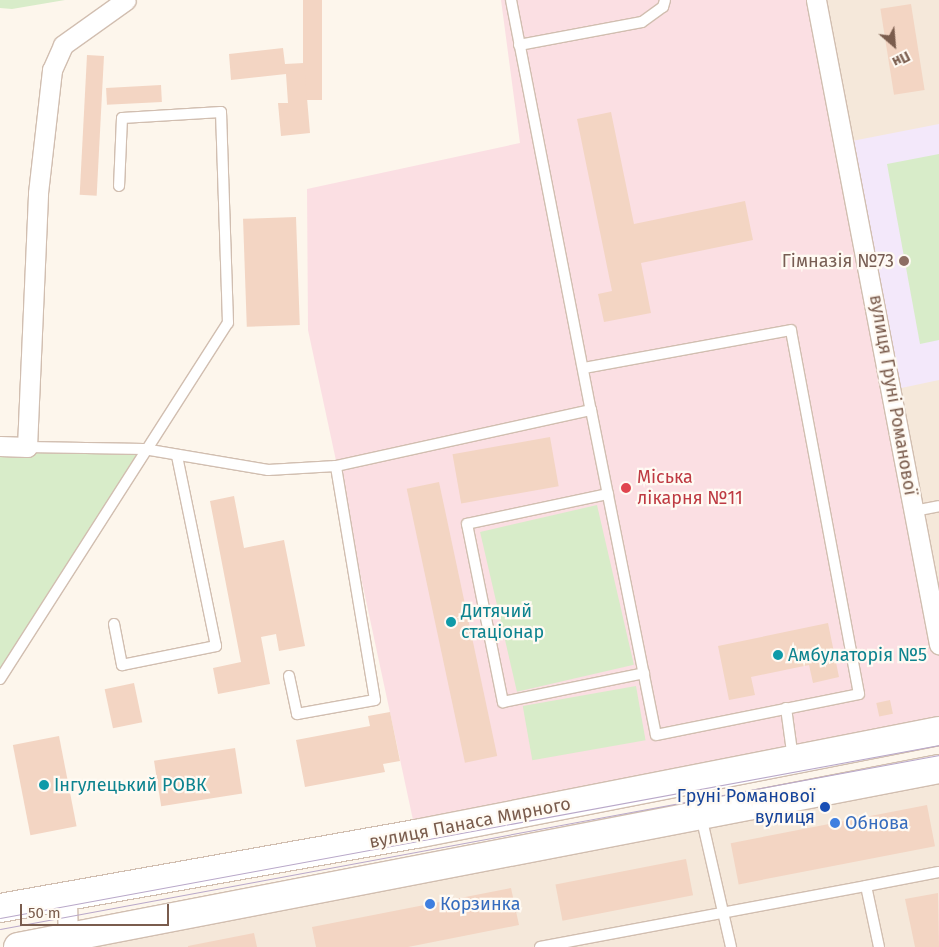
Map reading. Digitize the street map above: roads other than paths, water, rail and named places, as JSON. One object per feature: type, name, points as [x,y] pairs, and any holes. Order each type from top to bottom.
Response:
[{"type":"main road","name":"вулиця Панаса Мирного","points":[[0,908],[794,762],[939,731]]},
{"type":"main road","name":"вулиця Панаса Мирного","points":[[18,947],[68,942],[700,813],[939,769]]},
{"type":"street","points":[[0,446],[27,447],[38,193],[52,70],[63,45],[126,0]]},
{"type":"street","name":"вулиця Груні Романової","points":[[816,0],[939,644]]},
{"type":"street","points":[[67,897],[68,942]]},
{"type":"lane","points":[[511,0],[591,410],[656,735],[859,694],[791,330],[583,368]]},
{"type":"lane","points":[[520,45],[642,22],[663,7],[665,0]]},
{"type":"lane","points":[[0,679],[144,449],[228,324],[221,112],[122,118],[119,186]]},
{"type":"lane","points":[[27,447],[144,449],[268,470],[336,466],[591,410]]},
{"type":"lane","points":[[114,624],[122,665],[216,646],[177,456]]},
{"type":"lane","points":[[289,676],[297,714],[375,700],[336,466]]},
{"type":"lane","points":[[608,494],[467,524],[504,702],[644,673]]},
{"type":"lane","points":[[914,511],[939,506]]},
{"type":"lane","points":[[786,708],[794,762]]},
{"type":"lane","points":[[700,813],[731,947]]},
{"type":"lane","points":[[540,947],[939,872]]},
{"type":"lane","points":[[866,886],[879,947]]},
{"type":"lane","points":[[599,936],[601,947]]},
{"type":"tram line","points":[[0,918],[939,745]]},
{"type":"tram line","points":[[0,929],[939,755]]},
{"type":"place","name":"Гімназія №73","points":[[904,261]]},
{"type":"place","name":"Міська лікарня №11","points":[[626,488]]},
{"type":"place","name":"Дитячий стаціонар","points":[[451,622]]},
{"type":"place","name":"Амбулаторія №5","points":[[778,655]]},
{"type":"place","name":"Інгулецький РОВК","points":[[44,785]]},
{"type":"place","name":"Груні Романової вулиця","points":[[825,807]]},
{"type":"place","name":"Обнова","points":[[835,823]]},
{"type":"place","name":"Корзинка","points":[[430,904]]}]
